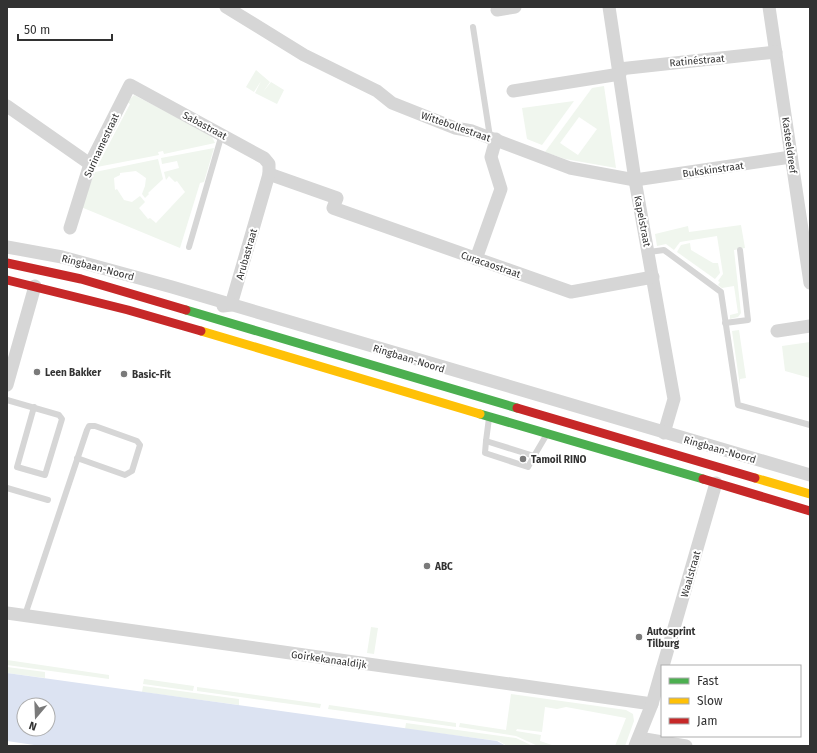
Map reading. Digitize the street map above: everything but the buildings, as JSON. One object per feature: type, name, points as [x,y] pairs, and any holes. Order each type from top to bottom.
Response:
[{"type":"main road","name":"Ringbaan-Noord","points":[[7,263],[56,272],[137,294],[201,315],[810,494]]},
{"type":"main road","name":"Ringbaan-Noord","points":[[34,292],[36,281],[41,278],[112,295],[121,296],[137,294]]},
{"type":"main road","points":[[7,280],[34,292],[128,310],[810,510]]},
{"type":"street","name":"Wittebollestraat","points":[[226,7],[304,55],[378,91],[392,103],[455,128],[472,131],[493,138],[570,168],[635,180]]},
{"type":"street","points":[[496,10],[515,7]]},
{"type":"street","name":"Kapelstraat","points":[[609,7],[635,180],[674,399],[664,433]]},
{"type":"street","name":"Kasteeldreef","points":[[769,7],[810,283]]},
{"type":"street","name":"Ratinéstraat","points":[[513,91],[659,64],[685,63],[776,52]]},
{"type":"street","name":"Sabastraat","points":[[130,86],[222,134],[264,158],[269,164],[270,174]]},
{"type":"street","name":"Surinamestraat","points":[[70,228],[90,164],[130,86]]},
{"type":"street","points":[[7,106],[90,164]]},
{"type":"street","points":[[476,259],[501,189],[491,157],[493,138]]},
{"type":"street","name":"Bukskinstraat","points":[[635,180],[791,157]]},
{"type":"street","name":"Curacaostraat","points":[[270,174],[337,198],[333,208],[570,292],[653,277]]},
{"type":"street","name":"Arubastraat","points":[[231,305],[270,174]]},
{"type":"street","name":"Ringbaan-Noord","points":[[7,247],[62,257],[231,305],[810,475]]},
{"type":"street","points":[[7,385],[34,292]]},
{"type":"street","points":[[201,315],[231,305]]},
{"type":"street","points":[[777,331],[810,326]]},
{"type":"street","name":"Waalstraat","points":[[663,665],[716,483]]},
{"type":"street","name":"Goirkekanaaldijk","points":[[7,613],[652,704]]},
{"type":"street","name":"Waalstraat","points":[[637,742],[652,704],[661,671]]},
{"type":"street","points":[[637,742],[686,746]]},
{"type":"lane","points":[[473,27],[493,138]]},
{"type":"lane","points":[[189,248],[222,134]]},
{"type":"lane","points":[[649,252],[664,250],[721,292],[738,405],[810,425]]},
{"type":"lane","points":[[725,323],[748,320],[740,250]]},
{"type":"lane","points":[[7,400],[34,407],[60,415],[62,419],[45,475],[18,467],[34,407]]},
{"type":"lane","points":[[489,416],[485,453],[528,467],[547,433]]},
{"type":"lane","points":[[25,616],[77,458],[89,426],[95,426],[137,441],[140,445],[132,471],[125,475],[77,458]]},
{"type":"lane","points":[[486,441],[534,456]]},
{"type":"lane","points":[[7,488],[48,500]]},
{"type":"shaded area","points":[[256,70],[270,82],[263,92],[271,82],[284,90],[277,104],[255,93],[261,81],[254,92],[246,87]]},
{"type":"shaded area","points":[[604,86],[616,168],[565,159],[545,152],[592,88]],"holes":[[[579,117],[597,129],[578,155],[560,143]]]},
{"type":"shaded area","points":[[134,95],[211,135],[215,143],[164,154],[163,151],[158,152],[159,155],[97,167],[130,104],[127,102]]},
{"type":"shaded area","points":[[574,101],[542,145],[527,139],[522,108]]},
{"type":"shaded area","points":[[214,148],[204,182],[200,183],[180,248],[81,207],[95,172],[158,159],[163,179],[148,193],[149,194],[145,198],[142,194],[146,178],[136,171],[120,173],[120,175],[114,178],[115,190],[117,189],[124,200],[132,202],[140,196],[145,202],[139,208],[148,219],[150,218],[156,223],[185,192],[177,181],[175,182],[169,176],[166,180],[164,172],[179,168],[177,161],[162,164],[161,158]]},
{"type":"shaded area","points":[[741,225],[745,248],[734,250],[741,313],[738,317],[730,319],[730,315],[738,313],[734,286],[722,288],[718,285],[720,282],[718,281],[723,274],[717,236],[680,242],[674,250],[666,244],[657,246],[655,234],[688,226],[689,232]]},
{"type":"shaded area","points":[[690,243],[691,250],[713,263],[718,263],[720,273],[715,279],[677,252],[681,245]]},
{"type":"shaded area","points":[[739,330],[746,378],[740,379],[740,386],[732,331]]},
{"type":"shaded area","points":[[810,342],[810,378],[785,371],[782,346]]},
{"type":"shaded area","points":[[371,627],[378,628],[374,654],[367,653]]},
{"type":"shaded area","points":[[7,660],[109,675],[109,679],[7,665]]},
{"type":"shaded area","points":[[7,667],[45,672],[45,678],[7,673]]},
{"type":"shaded area","points":[[144,679],[194,686],[193,691],[143,684]]},
{"type":"shaded area","points":[[143,686],[239,699],[239,705],[142,692]]},
{"type":"shaded area","points":[[197,687],[321,704],[320,708],[197,691]]},
{"type":"shaded area","points":[[511,694],[626,710],[633,714],[634,721],[625,746],[615,746],[626,718],[566,707],[557,709],[545,707],[542,732],[517,729],[516,731],[541,735],[540,741],[555,746],[538,746],[516,736],[459,727],[460,723],[506,730]]},
{"type":"shaded area","points":[[329,705],[456,723],[456,727],[328,709]]},
{"type":"shaded area","points":[[406,723],[516,738],[533,746],[507,746],[499,741],[405,729]]},
{"type":"water","points":[[7,673],[497,741],[506,746],[41,746],[7,741]]},
{"type":"traffic: fast","points":[[186,310],[517,408]]},
{"type":"traffic: fast","points":[[480,414],[703,479]]},
{"type":"traffic: slow","points":[[201,331],[480,414]]},
{"type":"traffic: slow","points":[[755,478],[810,494]]},
{"type":"traffic: jam","points":[[7,263],[81,279],[186,310]]},
{"type":"traffic: jam","points":[[7,280],[128,310],[201,331]]},
{"type":"traffic: jam","points":[[517,408],[755,478]]},
{"type":"traffic: jam","points":[[703,479],[810,511]]},
{"type":"place","name":"Leen Bakker","points":[[37,372]]},
{"type":"place","name":"Basic-Fit","points":[[124,374]]},
{"type":"place","name":"Tamoil RINO","points":[[523,459]]},
{"type":"place","name":"ABC","points":[[427,566]]},
{"type":"place","name":"Autosprint Tilburg","points":[[639,637]]}]
